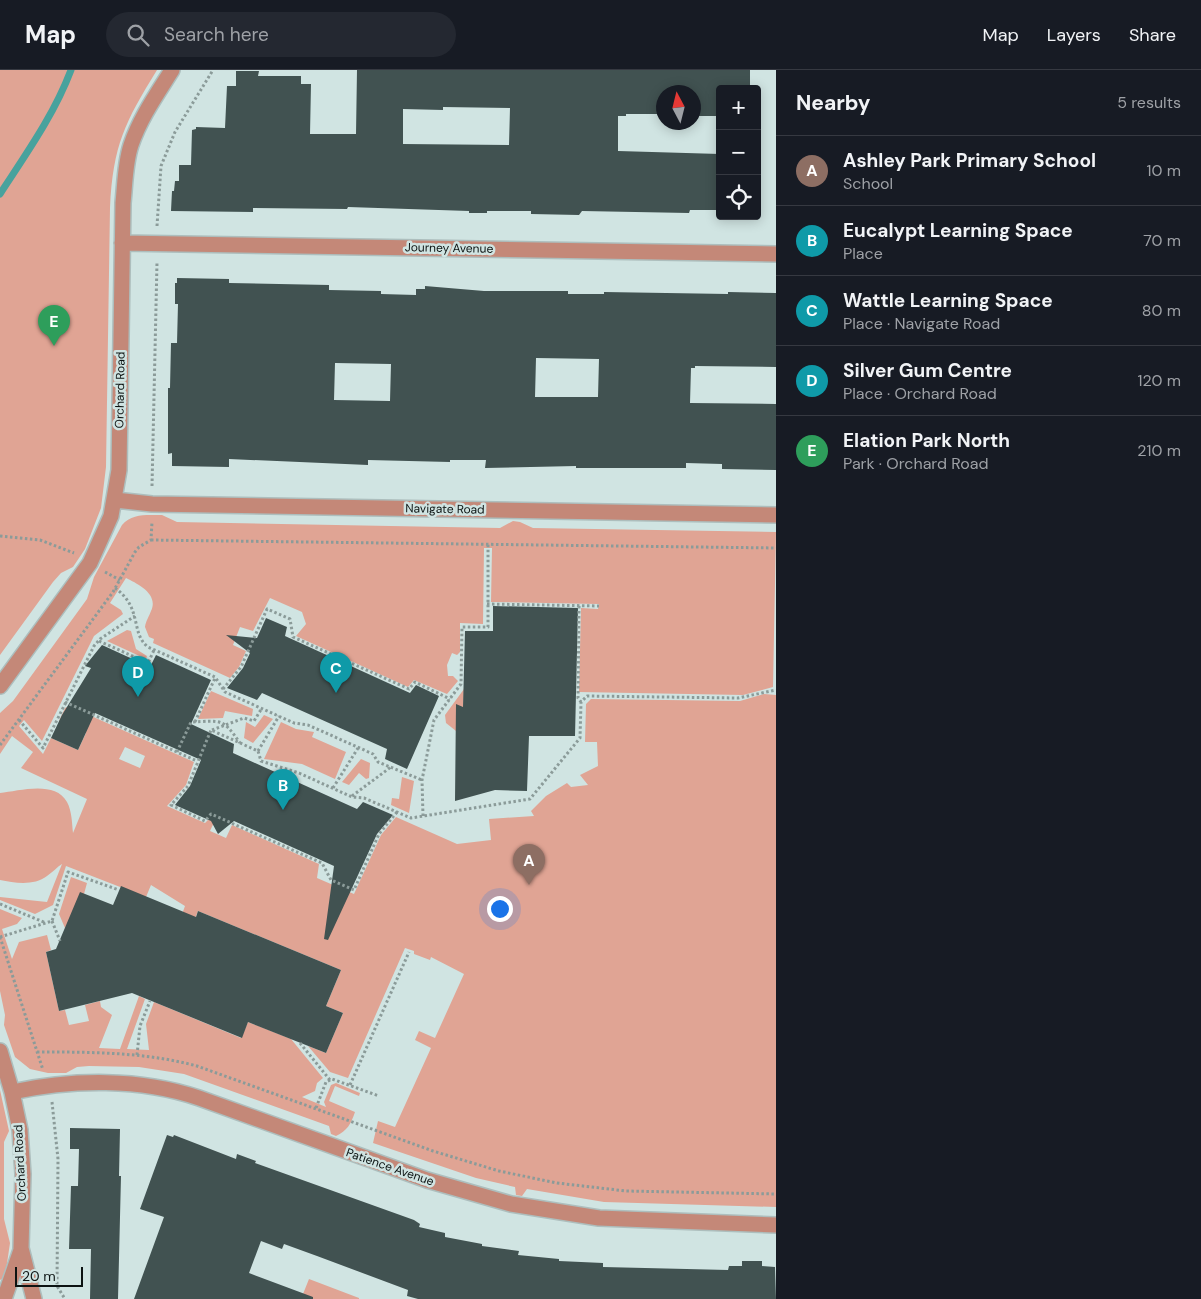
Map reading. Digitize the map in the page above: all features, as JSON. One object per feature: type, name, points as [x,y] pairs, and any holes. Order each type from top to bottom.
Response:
[{"type":"street","name":"Orchard Road","points":[[0,686],[90,563],[107,529],[115,500],[119,470],[123,203],[131,146],[141,120],[172,70]]},
{"type":"street","name":"Journey Avenue","points":[[122,243],[776,254]]},
{"type":"street","name":"Navigate Road","points":[[115,500],[152,504],[776,515]]},
{"type":"street","name":"Orchard Road","points":[[0,1051],[12,1092],[20,1130],[23,1159],[21,1248],[34,1299]]},
{"type":"street","name":"Patience Avenue","points":[[12,1092],[48,1085],[133,1084],[181,1092],[427,1180],[511,1204],[599,1218],[776,1225]]},
{"type":"street","name":"Orchard Road","points":[[4,1299],[21,1248]]},
{"type":"path","points":[[0,536],[25,537],[57,545],[90,563]]},
{"type":"path","points":[[151,540],[776,548]]},
{"type":"path","points":[[423,816],[422,780],[434,720],[461,684],[462,627],[488,627],[488,543]]},
{"type":"path","points":[[115,588],[128,599],[143,644],[215,677],[223,689],[294,723],[308,725],[373,754],[378,762],[422,780]]},
{"type":"path","points":[[488,604],[599,606]]},
{"type":"path","points":[[211,730],[258,752],[261,761],[299,773],[352,797],[364,798],[411,818],[530,799],[580,738],[581,702],[578,698],[579,606]]},
{"type":"path","points":[[223,689],[241,667],[267,609],[290,619],[293,637],[409,689],[415,682],[450,698]]},
{"type":"path","points":[[19,720],[42,748],[99,641],[135,616]]},
{"type":"path","points":[[99,641],[148,663],[154,650]]},
{"type":"path","points":[[195,722],[215,677]]},
{"type":"path","points":[[581,702],[587,696],[738,698],[776,690]]},
{"type":"path","points":[[65,702],[197,761]]},
{"type":"path","points":[[262,708],[254,721],[244,718],[211,730],[188,786],[171,805],[205,821],[211,814],[322,863],[331,880],[354,890],[379,834],[397,812]]},
{"type":"path","points":[[258,752],[279,716]]},
{"type":"path","points":[[177,752],[191,722],[214,721],[227,724],[240,744]]},
{"type":"path","points":[[334,788],[358,748]]},
{"type":"path","points":[[352,797],[391,767]]},
{"type":"path","points":[[60,941],[52,921],[68,872],[119,890]]},
{"type":"path","points":[[0,904],[46,923]]},
{"type":"path","points":[[52,921],[0,937],[48,1085],[54,1112],[58,1159],[56,1286],[65,1299]]},
{"type":"path","points":[[350,1085],[409,952]]},
{"type":"path","points":[[137,1055],[140,1026],[150,1001]]},
{"type":"path","points":[[300,1043],[330,1080],[379,1096]]},
{"type":"path","points":[[37,1052],[160,1057],[197,1066],[464,1162],[529,1178],[626,1191],[776,1194]]},
{"type":"path","points":[[316,1108],[326,1082],[330,1080]]},
{"type":"shaded area","points":[[0,70],[157,70],[129,120],[114,167],[110,208],[106,467],[101,508],[85,549],[73,567],[61,573],[53,582],[0,655]]},
{"type":"shaded area","points":[[145,515],[162,515],[177,522],[500,528],[513,521],[533,528],[776,532],[773,687],[743,695],[579,692],[581,608],[598,609],[599,604],[491,602],[492,548],[484,548],[483,624],[460,623],[460,652],[457,655],[452,653],[447,665],[448,676],[453,676],[458,681],[447,694],[414,680],[408,687],[296,636],[306,624],[302,612],[270,598],[253,631],[240,627],[233,645],[246,651],[239,667],[230,678],[153,643],[154,639],[149,637],[145,627],[153,605],[150,595],[146,590],[126,578],[110,603],[121,610],[123,614],[94,636],[42,741],[24,720],[19,726],[43,754],[51,738],[78,750],[86,733],[59,721],[65,708],[69,706],[194,762],[186,785],[167,806],[205,823],[212,816],[216,818],[210,831],[226,838],[232,825],[319,864],[317,878],[354,894],[381,835],[396,817],[457,844],[491,840],[489,819],[534,816],[531,811],[546,796],[567,783],[571,787],[588,785],[580,775],[598,766],[597,742],[585,742],[586,704],[591,699],[740,701],[764,694],[776,695],[776,1207],[604,1202],[527,1189],[522,1196],[516,1195],[515,1187],[476,1178],[373,1143],[378,1121],[395,1127],[431,1048],[415,1040],[419,1031],[435,1038],[464,974],[431,957],[430,960],[414,954],[414,951],[405,948],[348,1078],[330,1072],[308,1046],[326,1053],[343,1013],[326,1006],[341,970],[198,911],[192,926],[180,920],[185,906],[151,885],[146,897],[66,866],[53,905],[35,914],[0,900],[0,897],[47,902],[62,864],[47,876],[36,881],[18,883],[0,880],[0,793],[36,788],[54,791],[61,795],[69,806],[73,833],[87,799],[21,768],[33,752],[12,736],[0,754],[0,713],[13,701],[87,599],[94,577],[122,525],[130,518]],"holes":[[[125,747],[145,756],[140,768],[119,759]]]},
{"type":"shaded area","points":[[127,630],[131,631],[136,649],[147,656],[146,659],[107,641]]},
{"type":"shaded area","points":[[464,689],[463,712],[456,731],[446,723],[445,715]]},
{"type":"shaded area","points":[[211,691],[253,709],[252,716],[225,711],[223,718],[198,719]]},
{"type":"shaded area","points":[[264,715],[273,719],[253,743],[244,738],[246,722],[255,727]]},
{"type":"shaded area","points":[[281,722],[296,729],[314,732],[312,737],[346,752],[335,779],[302,764],[264,759]]},
{"type":"shaded area","points":[[361,759],[370,763],[369,778],[366,779],[359,773],[349,785],[342,782]]},
{"type":"shaded area","points":[[402,777],[414,781],[409,813],[391,805],[392,798],[399,799]]},
{"type":"shaded area","points":[[71,877],[87,883],[84,894],[65,928],[59,914]]},
{"type":"shaded area","points":[[0,909],[22,918],[17,924],[2,929],[12,959],[19,942],[47,935],[51,950],[46,952],[59,1011],[65,1010],[69,1025],[89,1021],[85,1005],[100,1001],[101,1007],[112,1015],[99,1048],[120,1049],[139,996],[145,999],[127,1049],[149,1050],[146,1024],[154,1002],[241,1038],[248,1022],[291,1039],[323,1078],[317,1083],[315,1091],[302,1097],[326,1107],[324,1102],[331,1085],[336,1083],[360,1093],[359,1096],[335,1086],[329,1101],[355,1112],[350,1124],[343,1132],[336,1136],[331,1134],[329,1126],[184,1074],[139,1067],[89,1066],[77,1067],[66,1073],[48,1073],[30,1069],[15,1057],[4,1025],[5,1015],[0,991]]},
{"type":"shaded area","points":[[0,1090],[9,1131],[4,1142],[4,1219],[10,1243],[5,1277],[0,1280]]},
{"type":"shaded area","points":[[309,1279],[359,1298],[359,1299],[301,1299]]},
{"type":"building","points":[[357,70],[750,70],[750,85],[716,85],[716,116],[701,116],[701,85],[656,85],[656,114],[626,114],[626,116],[618,116],[618,151],[716,154],[716,210],[690,210],[689,213],[582,211],[579,215],[531,214],[531,211],[469,213],[469,211],[348,207],[347,209],[253,208],[253,212],[171,211],[172,191],[174,191],[175,181],[179,181],[179,165],[191,165],[192,130],[196,129],[196,127],[225,128],[227,86],[236,86],[236,71],[259,71],[258,76],[301,76],[301,84],[311,84],[310,134],[356,134]],"holes":[[[443,107],[510,108],[509,145],[403,144],[403,109],[443,110]]]},
{"type":"building","points":[[177,278],[229,279],[229,283],[329,285],[329,290],[381,291],[381,294],[416,295],[416,289],[425,289],[425,286],[484,291],[568,291],[568,294],[604,294],[604,292],[776,293],[776,367],[695,366],[695,368],[691,368],[690,403],[776,404],[776,470],[722,469],[722,464],[686,463],[686,468],[576,468],[576,466],[485,468],[486,460],[450,460],[450,462],[368,460],[368,465],[229,459],[229,467],[172,466],[172,453],[168,454],[168,388],[170,388],[171,343],[177,343],[178,304],[175,304],[175,283],[177,283]],"holes":[[[536,358],[599,359],[598,397],[535,397]],[[335,363],[391,364],[390,401],[334,400]]]},
{"type":"building","points":[[493,606],[578,608],[575,736],[529,736],[527,791],[495,790],[455,801],[456,704],[463,707],[465,631],[493,631]]},
{"type":"building","points":[[266,618],[287,627],[285,636],[410,693],[416,685],[439,696],[407,769],[385,759],[387,749],[262,693],[257,700],[227,688],[243,668],[250,653],[226,635],[257,638]]},
{"type":"building","points":[[102,645],[150,667],[156,655],[211,680],[191,724],[234,744],[233,753],[357,809],[363,802],[393,815],[377,834],[328,940],[324,939],[334,866],[234,821],[218,834],[211,821],[175,805],[190,786],[201,760],[95,713],[78,750],[51,738],[62,715],[91,668],[85,666]]},
{"type":"building","points":[[121,886],[196,917],[198,911],[341,970],[326,1006],[343,1013],[326,1053],[248,1022],[242,1038],[132,993],[59,1011],[46,952],[56,949],[80,892],[113,905]]},
{"type":"building","points":[[70,1128],[120,1129],[119,1176],[121,1176],[118,1299],[90,1299],[91,1249],[69,1249],[71,1186],[78,1186],[79,1149],[70,1149]]},
{"type":"building","points":[[167,1135],[173,1137],[174,1135],[236,1159],[237,1154],[256,1161],[255,1163],[414,1220],[420,1224],[419,1227],[445,1233],[445,1237],[482,1244],[482,1246],[519,1251],[518,1255],[559,1259],[559,1261],[603,1263],[603,1267],[728,1270],[729,1266],[742,1266],[742,1261],[762,1261],[762,1266],[775,1267],[776,1299],[418,1299],[407,1296],[408,1290],[317,1256],[284,1244],[282,1249],[261,1241],[249,1273],[313,1297],[313,1299],[134,1299],[164,1217],[140,1209]]},
{"type":"waterway","points":[[0,194],[48,118],[71,70]]},
{"type":"place","name":"Elation Park North","points":[[54,346]]},
{"type":"place","name":"Wattle Learning Space","points":[[336,693]]},
{"type":"place","name":"Silver Gum Centre","points":[[138,697]]},
{"type":"place","name":"Eucalypt Learning Space","points":[[283,810]]},
{"type":"place","name":"Ashley Park Primary School","points":[[529,885]]}]
